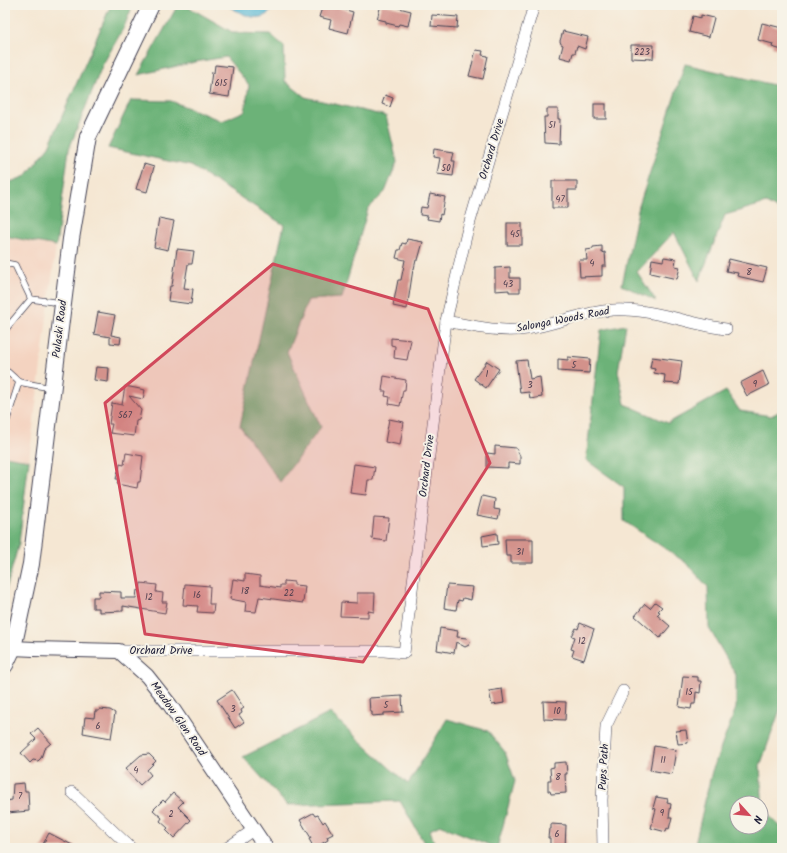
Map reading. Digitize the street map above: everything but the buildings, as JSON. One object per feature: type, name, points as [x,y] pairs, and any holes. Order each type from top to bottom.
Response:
[{"type":"main road","name":"Pulaski Road","points":[[5,665],[31,564],[71,239],[88,137],[151,5]]},
{"type":"street","name":"Orchard Drive","points":[[119,651],[404,653],[446,321],[467,232],[534,5]]},
{"type":"street","name":"Salonga Woods Road","points":[[446,321],[503,330],[527,329],[587,313],[614,310],[647,312],[683,319],[704,326],[726,329]]},
{"type":"street","points":[[9,648],[34,650],[119,651]]},
{"type":"street","name":"Meadow Glen Road","points":[[119,651],[147,676],[170,705],[266,848]]},
{"type":"street","name":"Pups Path","points":[[603,848],[602,800],[606,726],[623,691]]},
{"type":"street","points":[[72,792],[131,848]]},
{"type":"street","points":[[227,848],[253,830]]},
{"type":"lane","points":[[5,264],[15,265],[31,299]]},
{"type":"lane","points":[[31,299],[63,304]]},
{"type":"lane","points":[[5,330],[31,299]]},
{"type":"lane","points":[[5,371],[19,382],[53,388]]},
{"type":"lane","points":[[5,426],[19,382]]},
{"type":"highlighted area","points":[[273,264],[428,309],[490,463],[363,662],[145,634],[105,403]]},
{"type":"shaded area","points":[[5,236],[56,246],[29,460],[5,456]]},
{"type":"green space","points":[[111,5],[133,5],[124,27],[102,66],[69,149],[56,246],[5,236],[5,184],[26,176],[49,146]]},
{"type":"green space","points":[[178,5],[185,5],[234,33],[270,34],[284,46],[285,81],[305,97],[386,116],[397,162],[385,192],[368,209],[342,298],[308,300],[287,352],[321,427],[280,482],[240,426],[284,225],[191,166],[108,148],[131,100],[171,101],[222,121],[245,111],[249,85],[226,57],[195,62],[138,75]]},
{"type":"green space","points":[[685,64],[782,87],[782,212],[766,203],[725,215],[699,281],[674,232],[637,272],[656,301],[622,285],[639,206]]},
{"type":"green space","points":[[626,325],[618,371],[625,404],[668,423],[726,391],[740,411],[771,416],[782,410],[782,704],[760,766],[762,795],[729,795],[729,835],[769,835],[769,816],[782,828],[782,848],[694,848],[712,771],[736,708],[736,675],[709,628],[708,587],[685,562],[624,521],[624,487],[586,460],[601,330]]},
{"type":"green space","points":[[5,456],[29,460],[19,543],[5,593]]},
{"type":"green space","points":[[330,713],[408,784],[447,719],[488,731],[505,752],[515,781],[497,848],[440,825],[430,830],[436,848],[427,848],[400,801],[287,805],[243,757]]},
{"type":"water","points":[[226,5],[276,5],[265,16],[252,17]]}]
